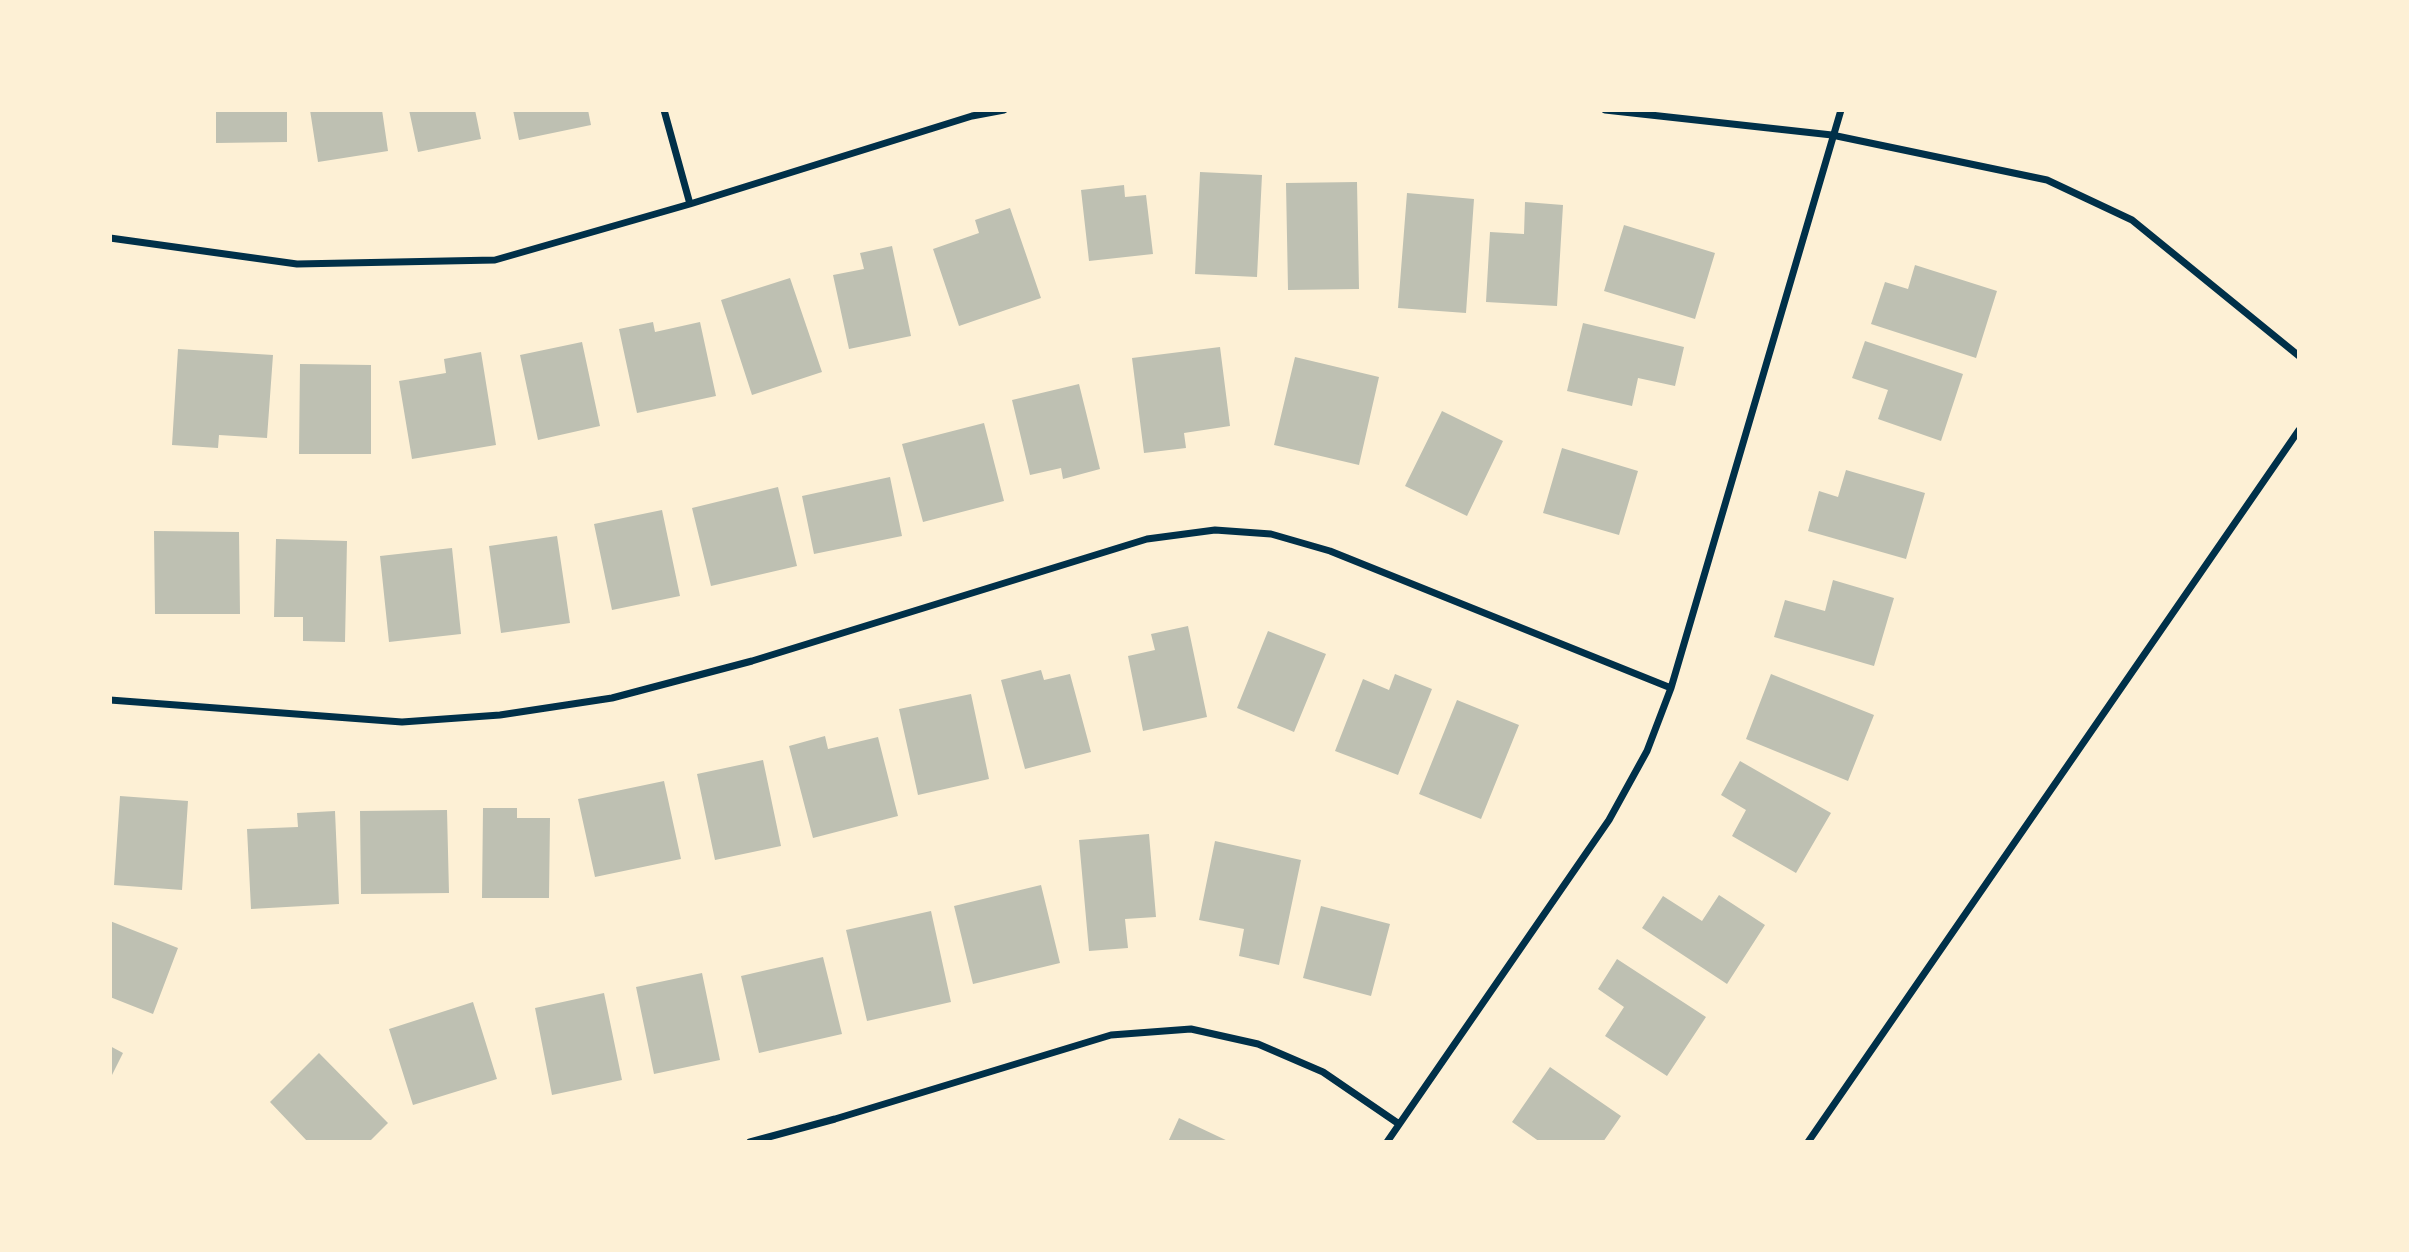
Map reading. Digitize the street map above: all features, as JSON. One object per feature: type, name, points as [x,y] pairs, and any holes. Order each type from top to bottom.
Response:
[{"type":"street","points":[[664,110],[690,204]]},
{"type":"street","points":[[110,238],[298,264],[495,260],[690,204],[972,116],[1004,110]]},
{"type":"street","points":[[1605,110],[1832,135],[2047,180],[2132,220],[2299,356]]},
{"type":"street","points":[[1387,1142],[1609,820],[1647,751],[1671,688],[1841,110]]},
{"type":"street","points":[[1808,1142],[2299,430]]},
{"type":"street","points":[[110,700],[402,722],[500,715],[587,702],[752,662],[1147,540],[1215,530],[1271,534],[1330,551],[1671,688]]},
{"type":"street","points":[[750,1142],[835,1119],[1111,1035],[1191,1029],[1258,1044],[1323,1072],[1399,1124]]},
{"type":"building","points":[[216,110],[287,110],[287,142],[216,143]]},
{"type":"building","points":[[310,110],[382,110],[388,151],[318,162]]},
{"type":"building","points":[[409,110],[475,110],[481,139],[418,152]]},
{"type":"building","points":[[513,110],[588,110],[591,125],[519,140]]},
{"type":"building","points":[[1200,172],[1262,175],[1257,277],[1195,274]]},
{"type":"building","points":[[1357,182],[1359,289],[1288,290],[1286,183]]},
{"type":"building","points":[[1124,185],[1125,197],[1146,195],[1153,254],[1089,261],[1081,190]]},
{"type":"building","points":[[1407,193],[1474,199],[1466,313],[1398,308]]},
{"type":"building","points":[[1525,202],[1563,205],[1557,306],[1486,302],[1490,232],[1524,234]]},
{"type":"building","points":[[1010,208],[1041,298],[959,326],[933,249],[979,233],[975,220]]},
{"type":"building","points":[[1624,225],[1715,253],[1695,319],[1604,291]]},
{"type":"building","points":[[892,246],[911,336],[849,349],[833,275],[864,269],[860,253]]},
{"type":"building","points":[[1915,265],[1997,291],[1976,358],[1871,324],[1885,282],[1908,289]]},
{"type":"building","points":[[790,278],[822,372],[752,395],[721,300]]},
{"type":"building","points":[[653,322],[655,332],[700,322],[716,396],[637,413],[619,329]]},
{"type":"building","points":[[1583,323],[1684,347],[1675,386],[1638,378],[1632,406],[1567,391]]},
{"type":"building","points":[[1865,341],[1963,374],[1941,441],[1878,419],[1888,390],[1852,378]]},
{"type":"building","points":[[582,342],[600,426],[538,440],[520,355]]},
{"type":"building","points":[[1220,347],[1230,426],[1184,433],[1186,448],[1144,453],[1132,358]]},
{"type":"building","points":[[178,349],[273,355],[267,438],[219,435],[218,448],[172,445]]},
{"type":"building","points":[[481,352],[496,445],[412,459],[399,381],[446,373],[444,359]]},
{"type":"building","points":[[1295,357],[1379,377],[1359,465],[1274,445]]},
{"type":"building","points":[[300,364],[371,365],[371,454],[299,454]]},
{"type":"building","points":[[1079,384],[1100,469],[1063,479],[1061,468],[1030,475],[1012,400]]},
{"type":"building","points":[[1442,411],[1503,441],[1467,516],[1405,486]]},
{"type":"building","points":[[984,423],[1004,501],[923,522],[902,444]]},
{"type":"building","points":[[1562,448],[1638,471],[1619,535],[1543,513]]},
{"type":"building","points":[[1846,470],[1925,493],[1906,559],[1808,531],[1819,491],[1838,497]]},
{"type":"building","points":[[890,477],[902,536],[814,554],[802,496]]},
{"type":"building","points":[[778,487],[797,566],[711,586],[692,508]]},
{"type":"building","points":[[662,510],[680,596],[612,610],[594,524]]},
{"type":"building","points":[[154,531],[239,532],[240,614],[155,614]]},
{"type":"building","points":[[557,536],[570,623],[501,633],[489,546]]},
{"type":"building","points":[[276,539],[347,541],[345,642],[303,641],[303,617],[274,617]]},
{"type":"building","points":[[452,548],[461,634],[389,642],[380,556]]},
{"type":"building","points":[[1833,580],[1894,598],[1874,666],[1774,637],[1785,600],[1825,611]]},
{"type":"building","points":[[1188,626],[1207,717],[1143,731],[1128,656],[1155,650],[1151,634]]},
{"type":"building","points":[[1268,631],[1326,654],[1294,732],[1237,708]]},
{"type":"building","points":[[1041,670],[1044,680],[1070,674],[1091,752],[1025,769],[1001,680]]},
{"type":"building","points":[[1395,674],[1432,689],[1398,775],[1335,751],[1363,679],[1389,690]]},
{"type":"building","points":[[1771,674],[1874,715],[1848,781],[1746,739]]},
{"type":"building","points":[[971,694],[989,779],[918,795],[899,709]]},
{"type":"building","points":[[1457,700],[1519,725],[1481,819],[1419,794]]},
{"type":"building","points":[[825,736],[828,749],[878,737],[898,816],[813,838],[789,746]]},
{"type":"building","points":[[763,760],[781,846],[715,860],[697,774]]},
{"type":"building","points":[[1740,761],[1831,813],[1796,873],[1732,836],[1746,810],[1721,795]]},
{"type":"building","points":[[664,781],[681,859],[595,877],[578,799]]},
{"type":"building","points":[[120,796],[188,801],[182,890],[114,885]]},
{"type":"building","points":[[483,808],[517,808],[517,818],[550,818],[549,898],[482,898]]},
{"type":"building","points":[[447,810],[449,893],[361,894],[360,811]]},
{"type":"building","points":[[335,811],[339,904],[251,909],[247,829],[298,827],[297,813]]},
{"type":"building","points":[[1149,834],[1156,917],[1125,919],[1128,948],[1089,951],[1079,840]]},
{"type":"building","points":[[1215,841],[1301,860],[1279,965],[1239,956],[1244,929],[1199,920]]},
{"type":"building","points":[[1041,885],[1060,963],[973,984],[954,906]]},
{"type":"building","points":[[1719,895],[1765,925],[1727,984],[1642,928],[1663,896],[1702,921]]},
{"type":"building","points":[[1321,906],[1390,924],[1371,996],[1303,978]]},
{"type":"building","points":[[931,911],[951,1002],[867,1021],[846,930]]},
{"type":"building","points":[[110,921],[178,948],[153,1014],[110,997]]},
{"type":"building","points":[[823,957],[842,1034],[759,1053],[741,976]]},
{"type":"building","points":[[1617,959],[1706,1017],[1667,1076],[1605,1036],[1624,1007],[1598,989]]},
{"type":"building","points":[[702,973],[720,1060],[654,1074],[636,987]]},
{"type":"building","points":[[604,993],[622,1080],[552,1095],[535,1008]]},
{"type":"building","points":[[473,1002],[497,1079],[413,1105],[389,1029]]},
{"type":"building","points":[[110,1046],[123,1053],[110,1079]]},
{"type":"building","points":[[319,1053],[388,1123],[369,1142],[308,1142],[270,1102]]},
{"type":"building","points":[[1550,1067],[1621,1116],[1603,1142],[1540,1142],[1512,1122]]},
{"type":"building","points":[[1179,1118],[1230,1142],[1168,1142]]}]
